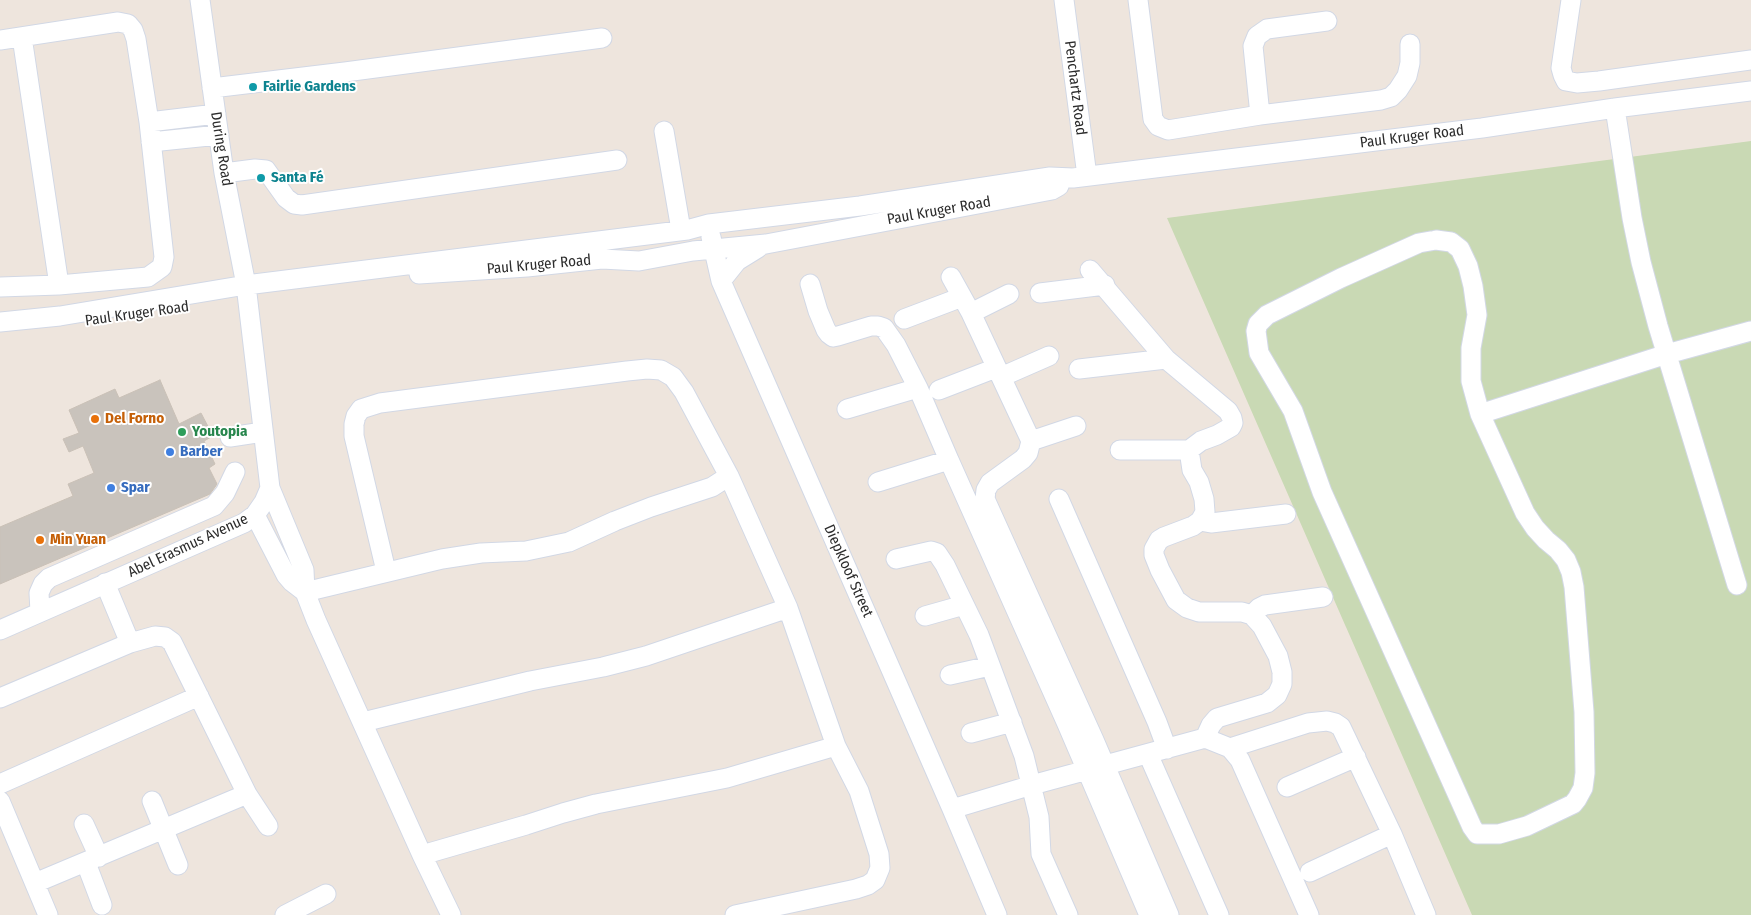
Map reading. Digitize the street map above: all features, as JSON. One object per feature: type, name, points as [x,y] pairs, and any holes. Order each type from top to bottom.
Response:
[{"type":"street","name":"During Road","points":[[200,0],[224,173],[247,291]]},
{"type":"street","name":"Penchartz Road","points":[[1064,0],[1080,177]]},
{"type":"street","points":[[1138,0],[1153,119],[1162,129],[1168,130],[1260,115],[1381,100],[1391,96],[1398,90],[1407,76],[1410,63],[1410,44]]},
{"type":"street","points":[[1571,0],[1561,68],[1566,81],[1577,83],[1599,82],[1751,60]]},
{"type":"street","points":[[1260,115],[1253,46],[1257,36],[1266,29],[1327,21]]},
{"type":"street","points":[[0,40],[118,22],[128,24],[133,30],[149,122],[164,257],[162,267],[148,277],[59,285],[0,287]]},
{"type":"street","points":[[22,36],[59,285]]},
{"type":"street","points":[[212,88],[602,38]]},
{"type":"street","name":"Paul Kruger Road","points":[[0,322],[60,316],[247,291],[681,230],[709,224],[869,205],[1050,177],[1080,177],[1482,128],[1615,108],[1751,91]]},
{"type":"street","points":[[1615,108],[1632,218],[1642,262],[1666,354],[1737,586]]},
{"type":"street","points":[[149,122],[216,114]]},
{"type":"street","points":[[664,131],[681,230]]},
{"type":"street","points":[[151,142],[219,135]]},
{"type":"street","points":[[224,173],[255,169],[266,170],[286,198],[291,202],[302,204],[329,202],[617,160]]},
{"type":"street","name":"Paul Kruger Road","points":[[0,333],[180,309],[247,291],[602,259],[639,261],[693,251],[766,244],[1052,190],[1080,177]]},
{"type":"street","name":"Diepkloof Street","points":[[709,224],[721,281],[997,915]]},
{"type":"street","points":[[1436,240],[1451,242],[1460,249],[1474,286],[1477,315],[1471,348],[1471,381],[1480,414],[1525,513],[1535,528],[1566,560],[1571,572],[1584,730],[1585,774],[1583,788],[1573,804],[1527,826],[1499,834],[1486,835],[1477,834],[1472,827],[1322,492],[1293,411],[1259,353],[1256,331],[1258,324],[1268,315],[1341,278],[1420,243],[1436,240]]},
{"type":"street","points":[[721,281],[737,261],[766,244]]},
{"type":"street","points":[[1090,270],[1105,285],[1166,358],[1228,411],[1233,423],[1231,427],[1218,436],[1201,441],[1189,450],[1120,450]]},
{"type":"street","points":[[951,277],[967,305],[1031,441],[1028,453],[1023,459],[990,483],[986,490],[985,499],[1104,764],[1169,915]]},
{"type":"street","points":[[810,284],[826,330],[833,337],[871,326],[878,326],[884,328],[896,345],[918,388],[1149,915]]},
{"type":"street","points":[[1040,293],[1105,285]]},
{"type":"street","points":[[247,291],[270,488],[304,570],[305,592],[316,620],[451,915]]},
{"type":"street","points":[[904,319],[1009,294]]},
{"type":"street","points":[[1480,414],[1666,354],[1751,331]]},
{"type":"street","points":[[939,390],[1048,356]]},
{"type":"street","points":[[1079,369],[1166,358]]},
{"type":"street","points":[[386,571],[354,436],[356,416],[361,409],[380,403],[627,371],[661,370],[673,377],[684,392],[730,476],[788,608],[836,746],[858,791],[879,854],[880,868],[875,880],[868,885],[736,915]]},
{"type":"street","points":[[847,408],[918,388]]},
{"type":"street","points":[[1031,441],[1076,426]]},
{"type":"street","points":[[230,437],[263,432]]},
{"type":"street","points":[[1189,450],[1192,470],[1199,482],[1204,499],[1205,512],[1200,521],[1193,526],[1159,540],[1154,549],[1154,555],[1160,570],[1176,600],[1187,608],[1199,612],[1242,612],[1252,615],[1262,626],[1278,656],[1282,672],[1282,684],[1277,695],[1267,703],[1217,718],[1211,724],[1205,738]]},
{"type":"street","points":[[878,482],[949,460]]},
{"type":"street","points":[[40,612],[39,594],[43,584],[49,578],[214,506],[225,493],[235,472]]},
{"type":"street","points":[[305,592],[442,559],[481,553],[526,551],[569,542],[651,507],[712,487],[730,476]]},
{"type":"street","name":"Abel Erasmus Avenue","points":[[0,630],[244,523],[255,515],[264,502],[270,488]]},
{"type":"street","points":[[1060,499],[1167,749]]},
{"type":"street","points":[[1200,521],[1211,523],[1286,514]]},
{"type":"street","points":[[255,515],[286,575],[305,592]]},
{"type":"street","points":[[896,559],[931,551],[937,552],[979,635],[1012,722],[1032,784],[1039,817],[1041,854],[1068,915]]},
{"type":"street","points":[[106,584],[130,642]]},
{"type":"street","points":[[1252,615],[1265,605],[1322,597]]},
{"type":"street","points":[[925,616],[964,605]]},
{"type":"street","points":[[363,722],[530,681],[603,667],[646,656],[788,608]]},
{"type":"street","points":[[0,698],[130,642],[154,636],[164,636],[172,642],[247,794],[268,826]]},
{"type":"street","points":[[950,675],[990,666]]},
{"type":"street","points":[[0,784],[199,696]]},
{"type":"street","points":[[1230,748],[1308,723],[1326,721],[1341,727],[1392,834],[1424,914]]},
{"type":"street","points":[[971,733],[1012,722]]},
{"type":"street","points":[[952,809],[1032,784],[1205,738],[1230,748],[1240,760],[1309,915]]},
{"type":"street","points":[[422,855],[596,804],[727,778],[836,746]]},
{"type":"street","points":[[1148,754],[1219,915]]},
{"type":"street","points":[[1287,787],[1356,757]]},
{"type":"street","points":[[35,883],[247,794]]},
{"type":"street","points":[[0,801],[48,915]]},
{"type":"street","points":[[152,801],[178,865]]},
{"type":"street","points":[[84,824],[102,905]]},
{"type":"street","points":[[1310,872],[1392,834]]},
{"type":"street","points":[[290,914],[326,894]]},
{"type":"green space","points":[[1751,141],[1751,915],[1472,915],[1167,218]]},
{"type":"building","points":[[160,380],[179,424],[201,413],[213,436],[204,441],[215,464],[209,468],[217,484],[210,494],[0,584],[0,527],[73,496],[68,484],[94,473],[83,446],[69,452],[63,439],[79,433],[69,410],[115,389],[119,398]]},
{"type":"place","name":"Fairlie Gardens","points":[[253,87]]},
{"type":"place","name":"Santa Fé","points":[[261,178]]},
{"type":"place","name":"Del Forno","points":[[95,419]]},
{"type":"place","name":"Youtopia","points":[[182,432]]},
{"type":"place","name":"Barber","points":[[170,452]]},
{"type":"place","name":"Spar","points":[[111,488]]},
{"type":"place","name":"Min Yuan","points":[[40,540]]}]
